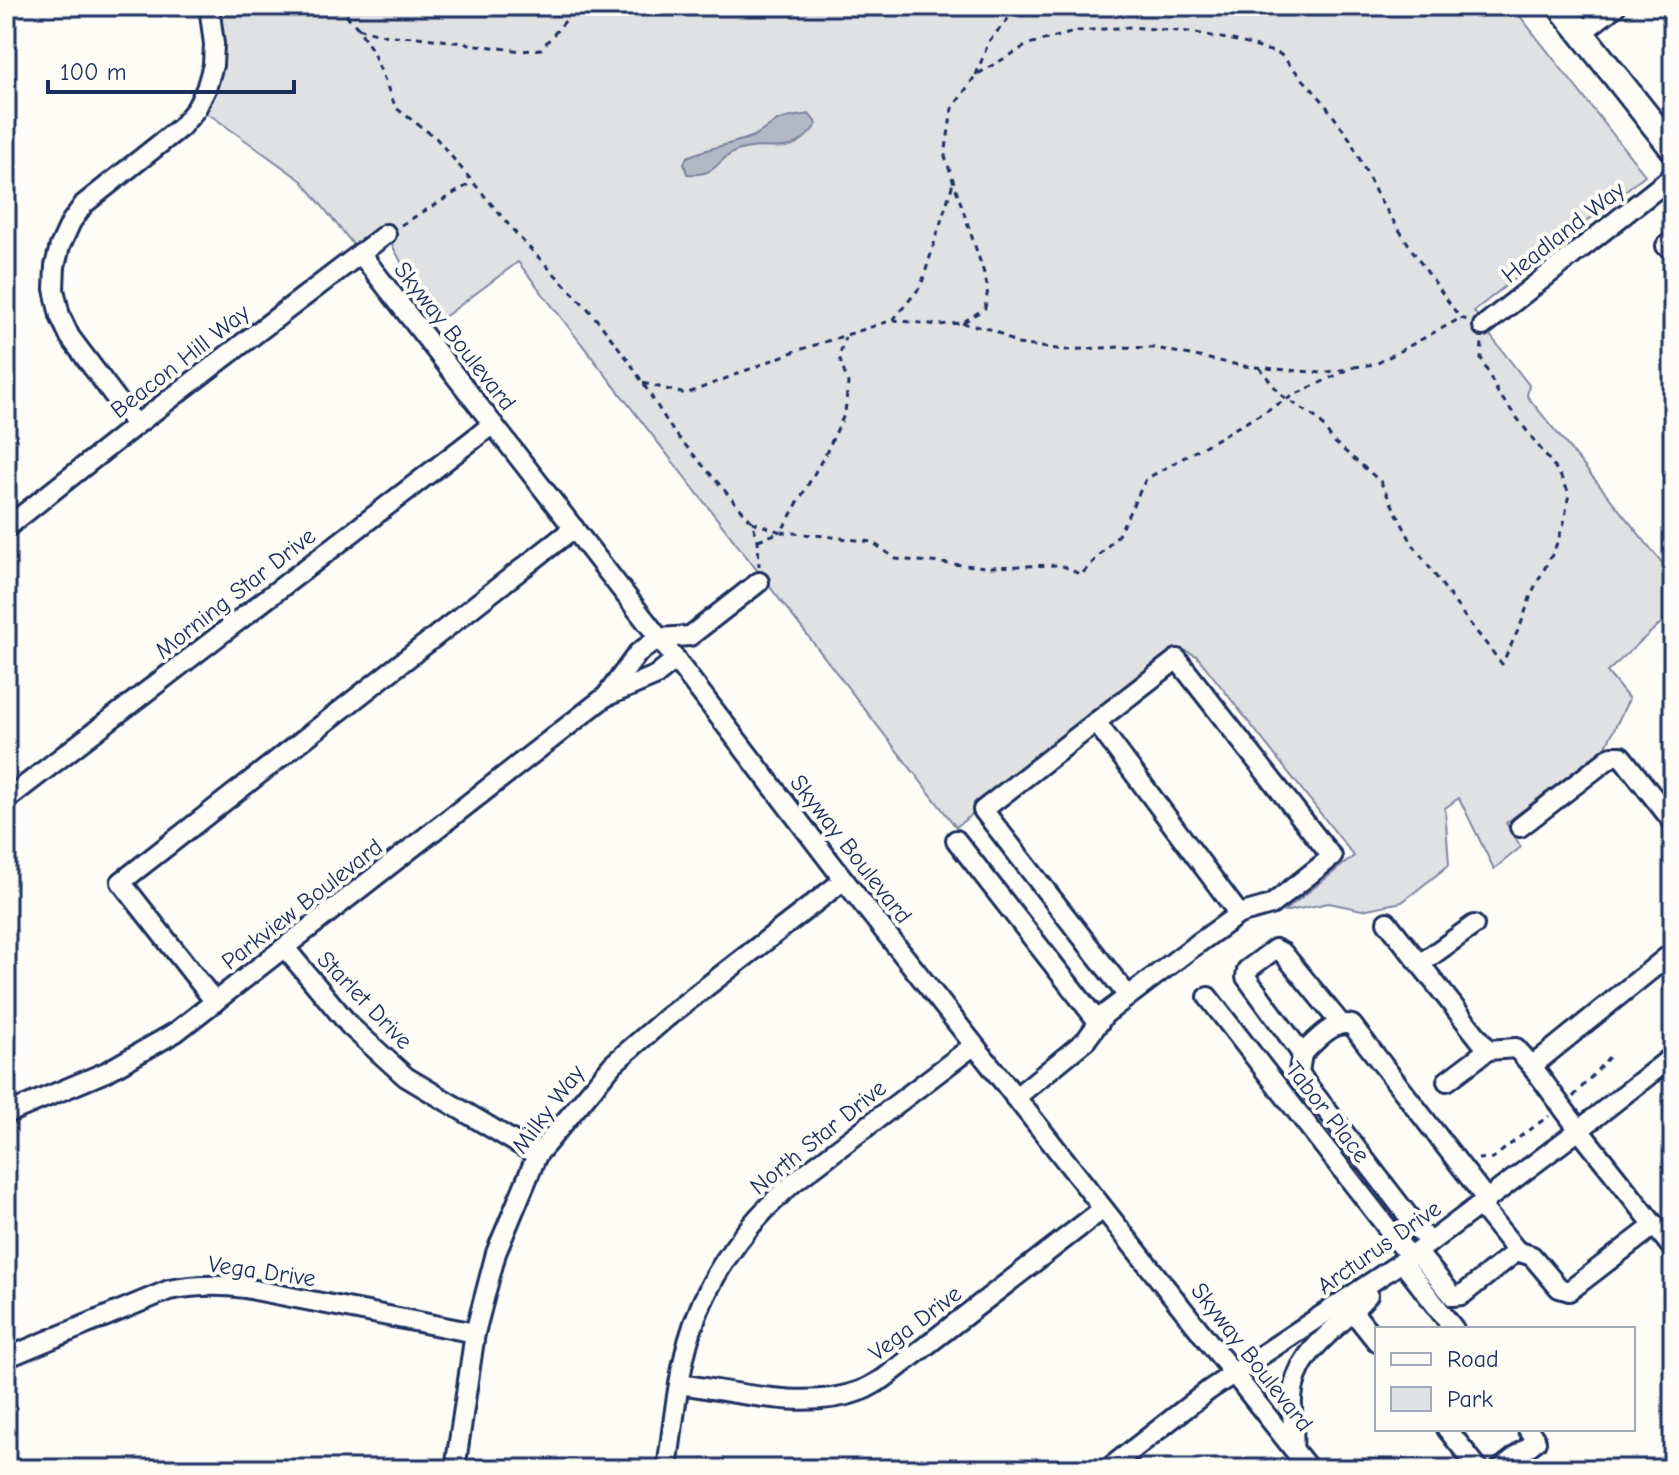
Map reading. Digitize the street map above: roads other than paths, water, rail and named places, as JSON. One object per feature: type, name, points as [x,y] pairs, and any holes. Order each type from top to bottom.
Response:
[{"type":"main road","points":[[1565,8],[1581,33],[1673,149]]},
{"type":"street","points":[[136,425],[70,337],[60,316],[54,289],[55,266],[71,222],[84,204],[181,127],[196,109],[213,65],[214,44],[209,6]]},
{"type":"street","points":[[1581,33],[1616,6]]},
{"type":"street","name":"Headland Way","points":[[1483,326],[1673,176]]},
{"type":"street","name":"Beacon Hill Way","points":[[6,528],[386,234]]},
{"type":"street","name":"Skyway Boulevard","points":[[360,253],[973,1046],[1309,1469]]},
{"type":"street","name":"Morning Star Drive","points":[[6,800],[493,424]]},
{"type":"street","points":[[215,1002],[121,882],[574,528]]},
{"type":"street","points":[[659,638],[690,636],[759,582]]},
{"type":"street","name":"Parkview Boulevard","points":[[6,1114],[106,1072],[176,1032],[605,697],[638,653],[659,638]]},
{"type":"street","name":"Parkview Boulevard","points":[[605,697],[655,676],[676,659]]},
{"type":"street","points":[[1015,1098],[1086,1040],[1105,1014],[1128,996],[1239,914],[1271,905],[1332,857],[1177,659],[983,810],[1128,996]]},
{"type":"street","points":[[1096,722],[1239,914]]},
{"type":"street","points":[[1520,827],[1612,756],[1621,756],[1673,822]]},
{"type":"street","points":[[956,840],[1099,1023]]},
{"type":"street","name":"Milky Way","points":[[455,1469],[475,1333],[496,1253],[537,1155],[613,1064],[666,1018],[844,880]]},
{"type":"street","points":[[1387,922],[1488,1050]]},
{"type":"street","points":[[1420,964],[1474,925]]},
{"type":"street","name":"Starlet Drive","points":[[285,948],[350,1026],[406,1077],[537,1155]]},
{"type":"street","points":[[1302,1054],[1246,977],[1247,970],[1275,949],[1283,953],[1341,1024]]},
{"type":"street","points":[[1532,1066],[1673,952]]},
{"type":"street","name":"Tabor Place","points":[[1208,997],[1415,1254]]},
{"type":"street","points":[[1453,1327],[1415,1254],[1299,1072],[1302,1054],[1334,1026],[1352,1025],[1459,1164],[1517,1251],[1532,1256],[1559,1288],[1569,1291],[1655,1225]]},
{"type":"street","name":"North Star Drive","points":[[667,1469],[687,1343],[720,1266],[751,1223],[794,1182],[973,1046]]},
{"type":"street","points":[[1447,1081],[1488,1050],[1516,1048],[1673,1249]]},
{"type":"street","name":"Arcturus Drive","points":[[1108,1469],[1209,1390],[1348,1306],[1673,1056]]},
{"type":"street","name":"Vega Drive","points":[[680,1384],[809,1400],[860,1391],[883,1379],[1103,1209]]},
{"type":"street","points":[[1415,1254],[1453,1296],[1462,1295],[1517,1251]]},
{"type":"street","name":"Vega Drive","points":[[6,1358],[169,1290],[195,1285],[222,1284],[475,1333]]},
{"type":"street","points":[[1293,1448],[1292,1400],[1296,1376],[1319,1341],[1348,1306],[1375,1340]]},
{"type":"street","points":[[1449,1431],[1479,1469]]},
{"type":"street","points":[[1500,1469],[1536,1441],[1529,1431]]}]
